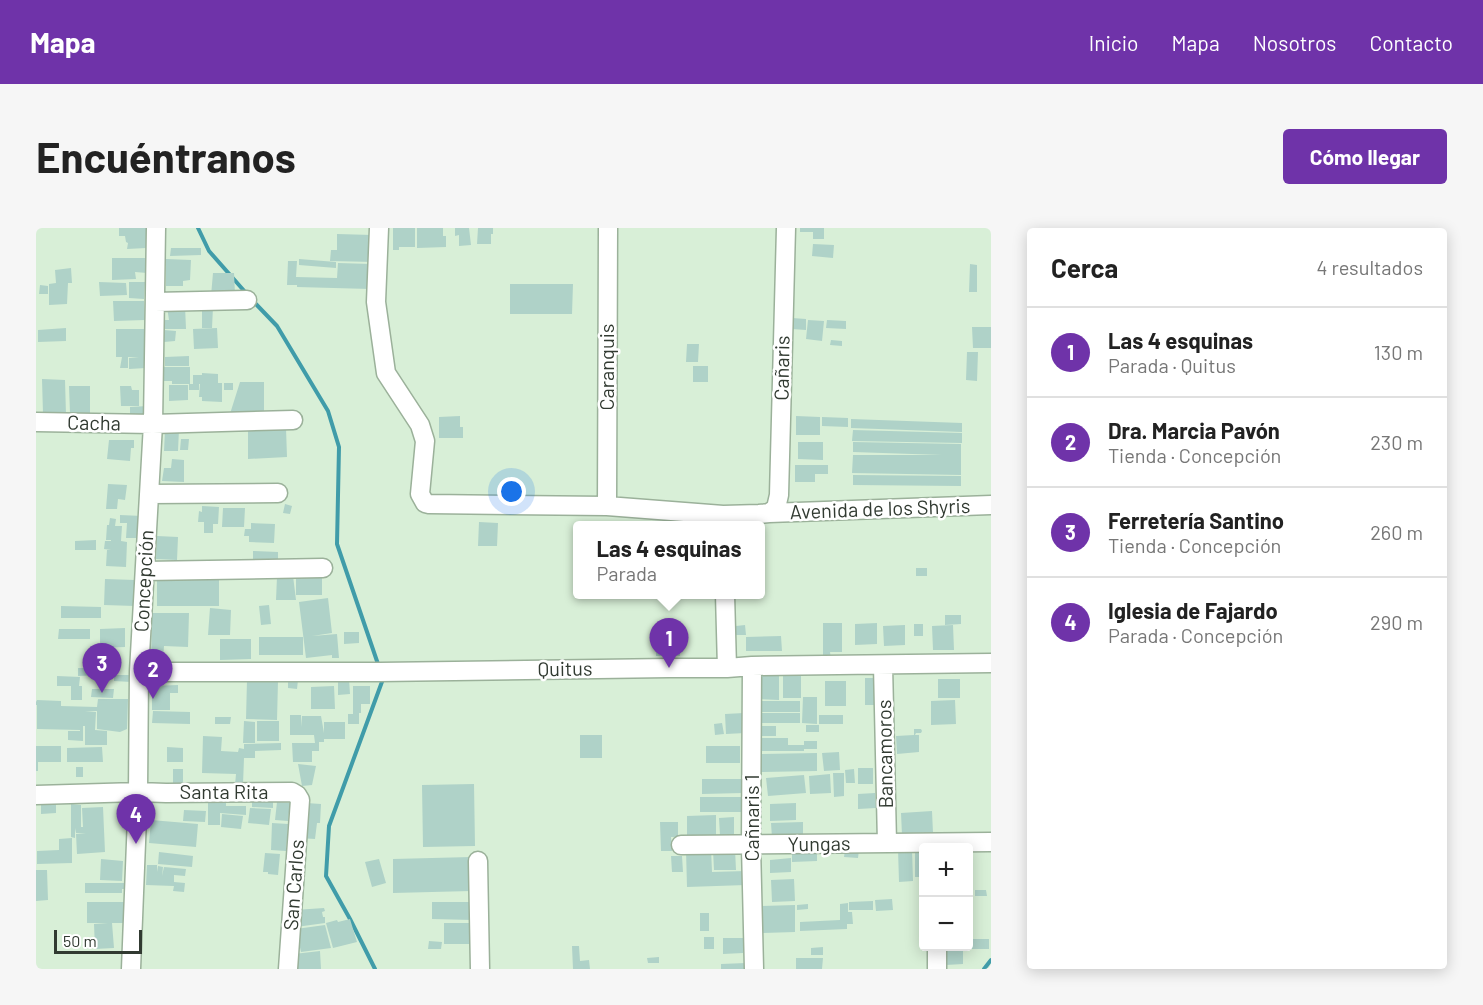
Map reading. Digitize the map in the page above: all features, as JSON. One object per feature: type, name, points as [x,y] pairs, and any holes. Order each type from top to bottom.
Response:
[{"type":"street","name":"Concepción","points":[[131,969],[138,792],[139,672],[153,424],[156,228]]},
{"type":"street","name":"Avenida de los Shyris","points":[[379,228],[376,302],[386,373],[420,425],[425,441],[420,489],[425,503],[607,506],[723,520],[772,510],[991,505]]},
{"type":"street","name":"Caranquis","points":[[607,506],[608,228]]},
{"type":"street","name":"Cañaris","points":[[772,510],[779,495],[786,228]]},
{"type":"street","points":[[155,302],[247,300]]},
{"type":"street","name":"Cacha","points":[[36,422],[153,424],[292,420]]},
{"type":"street","points":[[149,494],[278,493]]},
{"type":"street","points":[[145,571],[323,568]]},
{"type":"street","points":[[725,599],[727,668]]},
{"type":"street","name":"Quitus","points":[[139,672],[380,672],[991,663]]},
{"type":"street","name":"Bancamoros","points":[[883,665],[887,843]]},
{"type":"street","name":"Cañnaris 1","points":[[752,666],[751,846],[754,969]]},
{"type":"street","name":"Santa Rita","points":[[36,795],[138,792],[292,792],[300,800]]},
{"type":"street","name":"San Carlos","points":[[288,969],[300,800]]},
{"type":"street","name":"Yungas","points":[[973,843],[991,842]]},
{"type":"street","name":"Yungas","points":[[681,845],[887,843],[919,845]]},
{"type":"street","points":[[478,861],[480,969]]},
{"type":"street","points":[[937,951],[937,969]]},
{"type":"building","points":[[119,228],[148,228],[146,248],[127,249],[128,243],[125,236],[119,236]]},
{"type":"building","points":[[393,228],[415,228],[415,247],[399,247],[399,250],[393,250]]},
{"type":"building","points":[[417,228],[443,228],[446,247],[417,248]]},
{"type":"building","points":[[455,228],[469,228],[471,245],[459,246],[459,235],[455,236]]},
{"type":"building","points":[[478,228],[493,228],[491,244],[477,244]]},
{"type":"building","points":[[800,228],[824,228],[824,239],[813,239],[813,232],[800,232]]},
{"type":"building","points":[[337,234],[372,235],[374,262],[330,261],[331,250],[337,250]]},
{"type":"building","points":[[813,244],[834,245],[833,258],[812,256]]},
{"type":"building","points":[[171,248],[201,248],[201,255],[170,256]]},
{"type":"building","points":[[112,258],[147,258],[147,273],[135,272],[136,279],[112,280]]},
{"type":"building","points":[[166,259],[191,260],[190,280],[183,281],[183,286],[166,286]]},
{"type":"building","points":[[299,259],[336,262],[336,268],[299,265]]},
{"type":"building","points":[[288,261],[297,261],[296,277],[337,278],[338,263],[371,264],[370,289],[287,285]]},
{"type":"building","points":[[970,264],[977,265],[977,292],[969,292]]},
{"type":"building","points":[[71,268],[72,283],[68,283],[67,304],[49,305],[49,284],[56,283],[55,270]]},
{"type":"building","points":[[213,273],[234,273],[235,294],[211,296]]},
{"type":"building","points":[[99,282],[126,283],[127,295],[100,296]]},
{"type":"building","points":[[129,282],[145,282],[144,299],[129,298]]},
{"type":"building","points":[[510,284],[573,284],[572,314],[510,314]]},
{"type":"building","points":[[40,285],[48,286],[48,294],[39,294]]},
{"type":"building","points":[[113,301],[144,301],[145,320],[114,321]]},
{"type":"building","points":[[185,306],[186,329],[161,329],[162,320],[169,320],[167,307]]},
{"type":"building","points":[[202,307],[213,307],[212,328],[202,328]]},
{"type":"building","points":[[792,318],[806,319],[806,330],[792,329]]},
{"type":"building","points":[[808,320],[824,321],[822,341],[806,339]]},
{"type":"building","points":[[827,320],[846,321],[846,329],[826,328]]},
{"type":"building","points":[[972,327],[991,327],[991,348],[973,348]]},
{"type":"building","points":[[66,328],[66,341],[38,342],[38,330]]},
{"type":"building","points":[[217,328],[218,348],[194,349],[193,329]]},
{"type":"building","points":[[116,329],[146,329],[146,368],[129,369],[129,358],[139,357],[128,357],[128,368],[120,368],[122,357],[116,357]]},
{"type":"building","points":[[164,330],[176,331],[175,341],[164,342]]},
{"type":"building","points":[[831,340],[842,341],[842,346],[830,345]]},
{"type":"building","points":[[687,344],[699,344],[698,362],[686,362]]},
{"type":"building","points":[[967,352],[978,352],[977,381],[966,380]]},
{"type":"building","points":[[189,356],[189,366],[165,366],[165,357]]},
{"type":"building","points":[[693,366],[708,366],[708,382],[693,382]]},
{"type":"building","points":[[164,367],[190,367],[190,384],[172,384],[172,381],[164,381]]},
{"type":"building","points":[[202,373],[218,374],[218,383],[222,383],[222,402],[202,401],[202,397],[199,397],[200,384],[199,390],[189,390],[189,384],[193,384],[193,375],[202,375]]},
{"type":"building","points":[[42,379],[65,380],[66,415],[43,414]]},
{"type":"building","points":[[240,382],[264,382],[264,416],[229,417]]},
{"type":"building","points":[[224,383],[233,383],[233,390],[224,390]]},
{"type":"building","points":[[169,385],[188,385],[188,400],[169,401]]},
{"type":"building","points":[[69,386],[90,386],[90,413],[70,413]]},
{"type":"building","points":[[120,386],[131,386],[132,390],[139,390],[139,406],[121,406]]},
{"type":"building","points":[[148,406],[148,415],[130,415],[130,407]]},
{"type":"building","points":[[460,416],[463,438],[439,438],[439,417]]},
{"type":"building","points":[[796,416],[820,417],[820,435],[796,435]]},
{"type":"building","points":[[822,417],[848,418],[848,427],[822,426]]},
{"type":"building","points":[[851,419],[962,423],[962,432],[851,428]]},
{"type":"building","points":[[286,428],[287,457],[248,459],[248,429]]},
{"type":"building","points":[[179,429],[178,451],[164,451],[165,430]]},
{"type":"building","points":[[853,430],[962,433],[962,443],[852,441]]},
{"type":"building","points":[[181,439],[189,439],[188,450],[180,450]]},
{"type":"building","points":[[109,440],[134,440],[130,461],[107,459]]},
{"type":"building","points":[[798,442],[823,442],[823,460],[798,459]]},
{"type":"building","points":[[853,442],[961,444],[961,475],[852,473],[853,455],[942,455],[853,452]]},
{"type":"building","points":[[172,459],[184,460],[184,482],[162,481],[164,468],[171,468]]},
{"type":"building","points":[[795,465],[828,465],[828,474],[815,474],[815,482],[795,482]]},
{"type":"building","points":[[853,475],[961,476],[961,486],[853,485]]},
{"type":"building","points":[[108,484],[127,485],[125,500],[118,499],[117,509],[106,509]]},
{"type":"building","points":[[285,504],[292,506],[290,514],[283,513]]},
{"type":"building","points":[[202,506],[219,507],[218,524],[213,524],[213,533],[204,533],[204,522],[198,522]]},
{"type":"building","points":[[223,508],[245,508],[244,527],[222,527]]},
{"type":"building","points":[[120,515],[142,516],[141,538],[126,538],[127,523],[120,523]]},
{"type":"building","points":[[110,518],[116,519],[115,526],[122,526],[121,541],[127,542],[126,567],[106,566],[107,550],[111,550],[104,549],[105,541],[111,541],[106,540]]},
{"type":"building","points":[[479,522],[498,523],[497,546],[478,546]]},
{"type":"building","points":[[251,523],[275,524],[274,543],[249,542],[249,536],[244,536],[245,529],[251,529]]},
{"type":"building","points":[[157,536],[178,537],[177,560],[156,559]]},
{"type":"building","points":[[96,540],[96,550],[75,550],[75,541]]},
{"type":"building","points":[[253,551],[278,552],[278,561],[253,561]]},
{"type":"building","points":[[916,568],[927,568],[927,576],[916,576]]},
{"type":"building","points":[[322,574],[322,595],[296,595],[296,575]]},
{"type":"building","points":[[219,575],[219,606],[157,606],[157,576]]},
{"type":"building","points":[[293,576],[296,600],[276,600],[277,577]]},
{"type":"building","points":[[105,579],[135,580],[135,606],[104,605]]},
{"type":"building","points":[[328,598],[332,633],[312,636],[337,634],[339,658],[332,658],[332,655],[306,658],[299,602]]},
{"type":"building","points":[[269,605],[271,624],[261,625],[259,606]]},
{"type":"building","points":[[61,606],[101,607],[101,618],[61,618]]},
{"type":"building","points":[[210,608],[231,610],[230,635],[208,635]]},
{"type":"building","points":[[152,613],[189,613],[188,647],[164,646],[163,662],[151,662]]},
{"type":"building","points":[[945,615],[961,615],[961,624],[945,625]]},
{"type":"building","points":[[823,623],[842,623],[842,652],[830,652],[831,659],[823,659]]},
{"type":"building","points":[[877,623],[877,644],[855,645],[855,624]]},
{"type":"building","points":[[656,624],[679,624],[680,656],[656,656]]},
{"type":"building","points":[[914,624],[923,624],[923,636],[914,636]]},
{"type":"building","points":[[745,625],[746,635],[736,635],[736,626]]},
{"type":"building","points":[[905,625],[905,645],[884,646],[883,626]]},
{"type":"building","points":[[953,625],[954,650],[933,650],[932,626]]},
{"type":"building","points":[[125,628],[125,647],[100,648],[100,629]]},
{"type":"building","points":[[59,629],[90,629],[90,639],[58,639]]},
{"type":"building","points":[[344,632],[359,632],[359,643],[344,644]]},
{"type":"building","points":[[781,636],[782,651],[746,651],[746,637]]},
{"type":"building","points":[[259,637],[303,637],[303,655],[259,655]]},
{"type":"building","points":[[220,639],[251,639],[251,659],[220,660]]},
{"type":"building","points":[[78,668],[102,668],[102,675],[78,676]]},
{"type":"building","points":[[114,675],[131,675],[131,682],[114,681]]},
{"type":"building","points":[[759,675],[779,675],[779,700],[758,699]]},
{"type":"building","points":[[57,676],[80,677],[82,700],[71,700],[71,686],[57,686]]},
{"type":"building","points":[[783,676],[801,676],[801,698],[783,698]]},
{"type":"building","points":[[865,678],[879,678],[879,705],[865,705]]},
{"type":"building","points":[[349,679],[350,694],[338,695],[338,680]]},
{"type":"building","points":[[938,679],[960,679],[960,698],[938,698]]},
{"type":"building","points":[[247,680],[278,681],[277,720],[246,719]]},
{"type":"building","points":[[288,680],[298,680],[297,689],[288,688]]},
{"type":"building","points":[[825,681],[846,681],[846,706],[825,706]]},
{"type":"building","points":[[178,685],[178,693],[170,693],[170,710],[152,710],[152,686]]},
{"type":"building","points":[[334,686],[335,709],[311,709],[311,687]]},
{"type":"building","points":[[353,686],[370,686],[370,704],[361,704],[359,724],[348,724],[348,714],[353,714]]},
{"type":"building","points":[[92,689],[114,689],[113,698],[91,697]]},
{"type":"building","points":[[803,697],[817,697],[817,724],[802,723]]},
{"type":"building","points":[[98,699],[128,699],[127,729],[120,732],[97,729],[97,711],[85,711],[96,712],[95,730],[107,731],[107,745],[85,745],[85,726],[83,726],[83,741],[68,740],[68,731],[80,730],[37,729],[37,700],[61,701],[61,706],[97,707]]},
{"type":"building","points":[[955,700],[956,724],[931,725],[931,701]]},
{"type":"building","points":[[759,701],[800,701],[800,712],[759,712]]},
{"type":"building","points":[[153,711],[190,712],[190,724],[152,723]]},
{"type":"building","points":[[744,713],[745,733],[726,734],[725,714]]},
{"type":"building","points":[[761,713],[800,713],[800,723],[761,723]]},
{"type":"building","points":[[290,715],[301,715],[301,727],[302,716],[321,716],[324,733],[324,722],[345,722],[345,739],[324,739],[324,742],[319,742],[319,751],[312,751],[312,762],[293,762],[292,743],[315,743],[314,735],[290,735]]},
{"type":"building","points":[[819,715],[843,715],[843,724],[819,724]]},
{"type":"building","points":[[215,717],[231,717],[230,724],[215,724]]},
{"type":"building","points":[[244,721],[255,722],[255,743],[243,743]]},
{"type":"building","points":[[257,721],[279,721],[279,741],[257,741]]},
{"type":"building","points":[[722,723],[724,734],[715,735],[714,724]]},
{"type":"building","points":[[806,725],[819,725],[819,732],[806,732]]},
{"type":"building","points":[[760,726],[776,726],[776,736],[760,736]]},
{"type":"building","points":[[914,729],[922,731],[915,735],[919,735],[919,752],[897,754],[896,736],[914,735]]},
{"type":"building","points":[[580,735],[602,735],[602,758],[580,758]]},
{"type":"building","points":[[203,736],[222,737],[221,751],[238,752],[239,748],[244,749],[244,744],[281,743],[281,750],[255,751],[255,758],[244,758],[243,785],[235,785],[236,774],[202,773]]},
{"type":"building","points":[[761,738],[788,738],[788,745],[804,745],[804,741],[817,741],[817,749],[760,751]]},
{"type":"building","points":[[36,746],[61,746],[61,762],[38,762],[38,771],[36,771]]},
{"type":"building","points":[[706,746],[740,746],[740,763],[706,763]]},
{"type":"building","points":[[102,747],[103,762],[67,762],[67,748]]},
{"type":"building","points":[[167,747],[183,748],[183,762],[167,762]]},
{"type":"building","points":[[839,752],[840,770],[824,771],[822,753]]},
{"type":"building","points":[[817,753],[817,771],[761,772],[761,754]]},
{"type":"building","points":[[298,764],[316,766],[312,785],[302,786]]},
{"type":"building","points":[[76,767],[83,767],[83,777],[76,777]]},
{"type":"building","points":[[858,768],[873,768],[873,784],[858,784]]},
{"type":"building","points":[[173,769],[183,769],[183,786],[173,786]]},
{"type":"building","points":[[854,769],[855,783],[846,783],[845,770]]},
{"type":"building","points":[[833,773],[844,773],[844,796],[834,797]]},
{"type":"building","points":[[830,774],[831,793],[810,794],[809,776]]},
{"type":"building","points":[[804,775],[806,793],[768,796],[766,778]]},
{"type":"building","points":[[702,779],[743,779],[743,793],[702,794]]},
{"type":"building","points":[[474,784],[475,846],[423,847],[422,785]]},
{"type":"building","points":[[875,793],[876,808],[858,809],[858,794]]},
{"type":"building","points":[[700,797],[744,797],[744,812],[700,812]]},
{"type":"building","points":[[252,800],[273,801],[273,808],[252,807]]},
{"type":"building","points":[[208,802],[226,803],[226,806],[246,806],[246,815],[220,813],[220,825],[208,825]]},
{"type":"building","points":[[277,802],[290,803],[288,821],[275,820]]},
{"type":"building","points":[[306,803],[321,804],[320,823],[317,823],[315,839],[299,838]]},
{"type":"building","points":[[796,803],[796,820],[770,821],[770,804]]},
{"type":"building","points":[[41,804],[56,804],[56,813],[41,814]]},
{"type":"building","points":[[71,804],[81,805],[81,827],[83,827],[82,808],[103,807],[105,852],[77,854],[76,834],[86,833],[76,833],[75,828],[75,838],[71,837]]},
{"type":"building","points":[[250,808],[271,809],[269,825],[248,823]]},
{"type":"building","points":[[184,810],[206,811],[205,822],[183,821]]},
{"type":"building","points":[[932,811],[933,833],[902,835],[901,813]]},
{"type":"building","points":[[222,814],[243,816],[241,829],[221,827]]},
{"type":"building","points":[[716,815],[716,836],[687,837],[687,816]]},
{"type":"building","points":[[734,817],[734,835],[720,835],[719,818]]},
{"type":"building","points":[[151,820],[198,824],[196,847],[149,843]]},
{"type":"building","points":[[660,822],[678,822],[678,837],[671,837],[672,851],[661,851]]},
{"type":"building","points":[[803,822],[803,836],[772,838],[771,823]]},
{"type":"building","points":[[272,823],[288,824],[286,851],[271,850]]},
{"type":"building","points":[[72,838],[72,863],[37,864],[37,851],[59,850],[59,839]]},
{"type":"building","points":[[711,849],[712,872],[746,871],[746,885],[687,887],[686,850]]},
{"type":"building","points":[[735,849],[736,870],[714,870],[713,850]]},
{"type":"building","points":[[898,849],[912,849],[913,881],[899,882]]},
{"type":"building","points":[[845,850],[859,850],[858,858],[844,857]]},
{"type":"building","points":[[817,851],[817,861],[792,862],[792,853]]},
{"type":"building","points":[[915,851],[919,851],[919,877],[915,877]]},
{"type":"building","points":[[159,852],[193,856],[192,867],[158,864]]},
{"type":"building","points":[[265,853],[280,854],[278,875],[263,872]]},
{"type":"building","points":[[671,856],[682,856],[683,872],[672,872]]},
{"type":"building","points":[[471,857],[471,891],[393,893],[393,859]]},
{"type":"building","points":[[791,858],[791,872],[770,873],[770,860]]},
{"type":"building","points":[[101,859],[123,861],[122,881],[100,880]]},
{"type":"building","points":[[379,859],[386,883],[372,887],[365,862]]},
{"type":"building","points":[[147,865],[157,865],[157,872],[158,866],[163,867],[162,876],[164,867],[186,869],[185,876],[174,875],[174,882],[185,883],[184,892],[173,891],[174,886],[146,885]]},
{"type":"building","points":[[36,870],[47,870],[48,900],[36,901]]},
{"type":"building","points":[[794,879],[795,901],[772,902],[771,880]]},
{"type":"building","points":[[85,883],[126,883],[126,889],[122,889],[122,893],[85,893]]},
{"type":"building","points":[[975,890],[986,890],[987,896],[975,896]]},
{"type":"building","points":[[892,899],[893,910],[876,911],[875,900]]},
{"type":"building","points":[[873,901],[873,910],[849,910],[849,902]]},
{"type":"building","points":[[87,902],[126,902],[127,923],[112,923],[114,948],[95,949],[94,924],[108,923],[87,923]]},
{"type":"building","points":[[432,902],[473,902],[473,920],[432,919]]},
{"type":"building","points":[[848,903],[848,912],[852,912],[853,924],[847,924],[847,929],[800,931],[800,922],[840,920],[840,904]]},
{"type":"building","points":[[808,904],[808,909],[797,910],[797,905]]},
{"type":"building","points":[[795,905],[795,932],[763,933],[762,906]]},
{"type":"building","points":[[324,908],[325,911],[322,912],[325,923],[296,927],[295,910]]},
{"type":"building","points":[[700,913],[709,913],[709,931],[700,931]]},
{"type":"building","points":[[350,919],[357,942],[333,948],[326,923]]},
{"type":"building","points":[[444,923],[471,923],[471,944],[444,944]]},
{"type":"building","points":[[325,925],[331,948],[301,952],[296,929]]},
{"type":"building","points":[[704,937],[714,937],[714,949],[704,949]]},
{"type":"building","points":[[723,938],[743,938],[743,953],[723,954]]},
{"type":"building","points":[[973,939],[989,939],[989,949],[973,949]]},
{"type":"building","points":[[429,941],[442,942],[441,949],[428,949]]},
{"type":"building","points":[[572,946],[579,946],[580,961],[589,960],[590,969],[573,969]]},
{"type":"building","points":[[823,947],[823,955],[811,955],[811,948]]},
{"type":"building","points":[[320,951],[321,969],[296,969],[294,954]]},
{"type":"building","points":[[945,951],[963,951],[963,964],[946,965]]},
{"type":"building","points":[[659,957],[659,963],[648,963],[647,958]]},
{"type":"building","points":[[796,958],[823,958],[822,969],[796,969]]},
{"type":"building","points":[[746,963],[746,969],[721,969],[721,964]]},
{"type":"waterway","points":[[198,228],[209,251],[246,293]]},
{"type":"waterway","points":[[253,301],[277,326],[328,411],[339,447],[337,544],[379,667]]},
{"type":"waterway","points":[[375,969],[326,876],[329,826],[383,679],[382,676]]},
{"type":"waterway","points":[[984,969],[991,960]]},
{"type":"place","name":"Las 4 esquinas","points":[[669,668]]},
{"type":"place","name":"Ferretería Santino","points":[[102,693]]},
{"type":"place","name":"Dra. Marcia Pavón","points":[[153,699]]},
{"type":"place","name":"Iglesia de Fajardo","points":[[136,844]]}]
